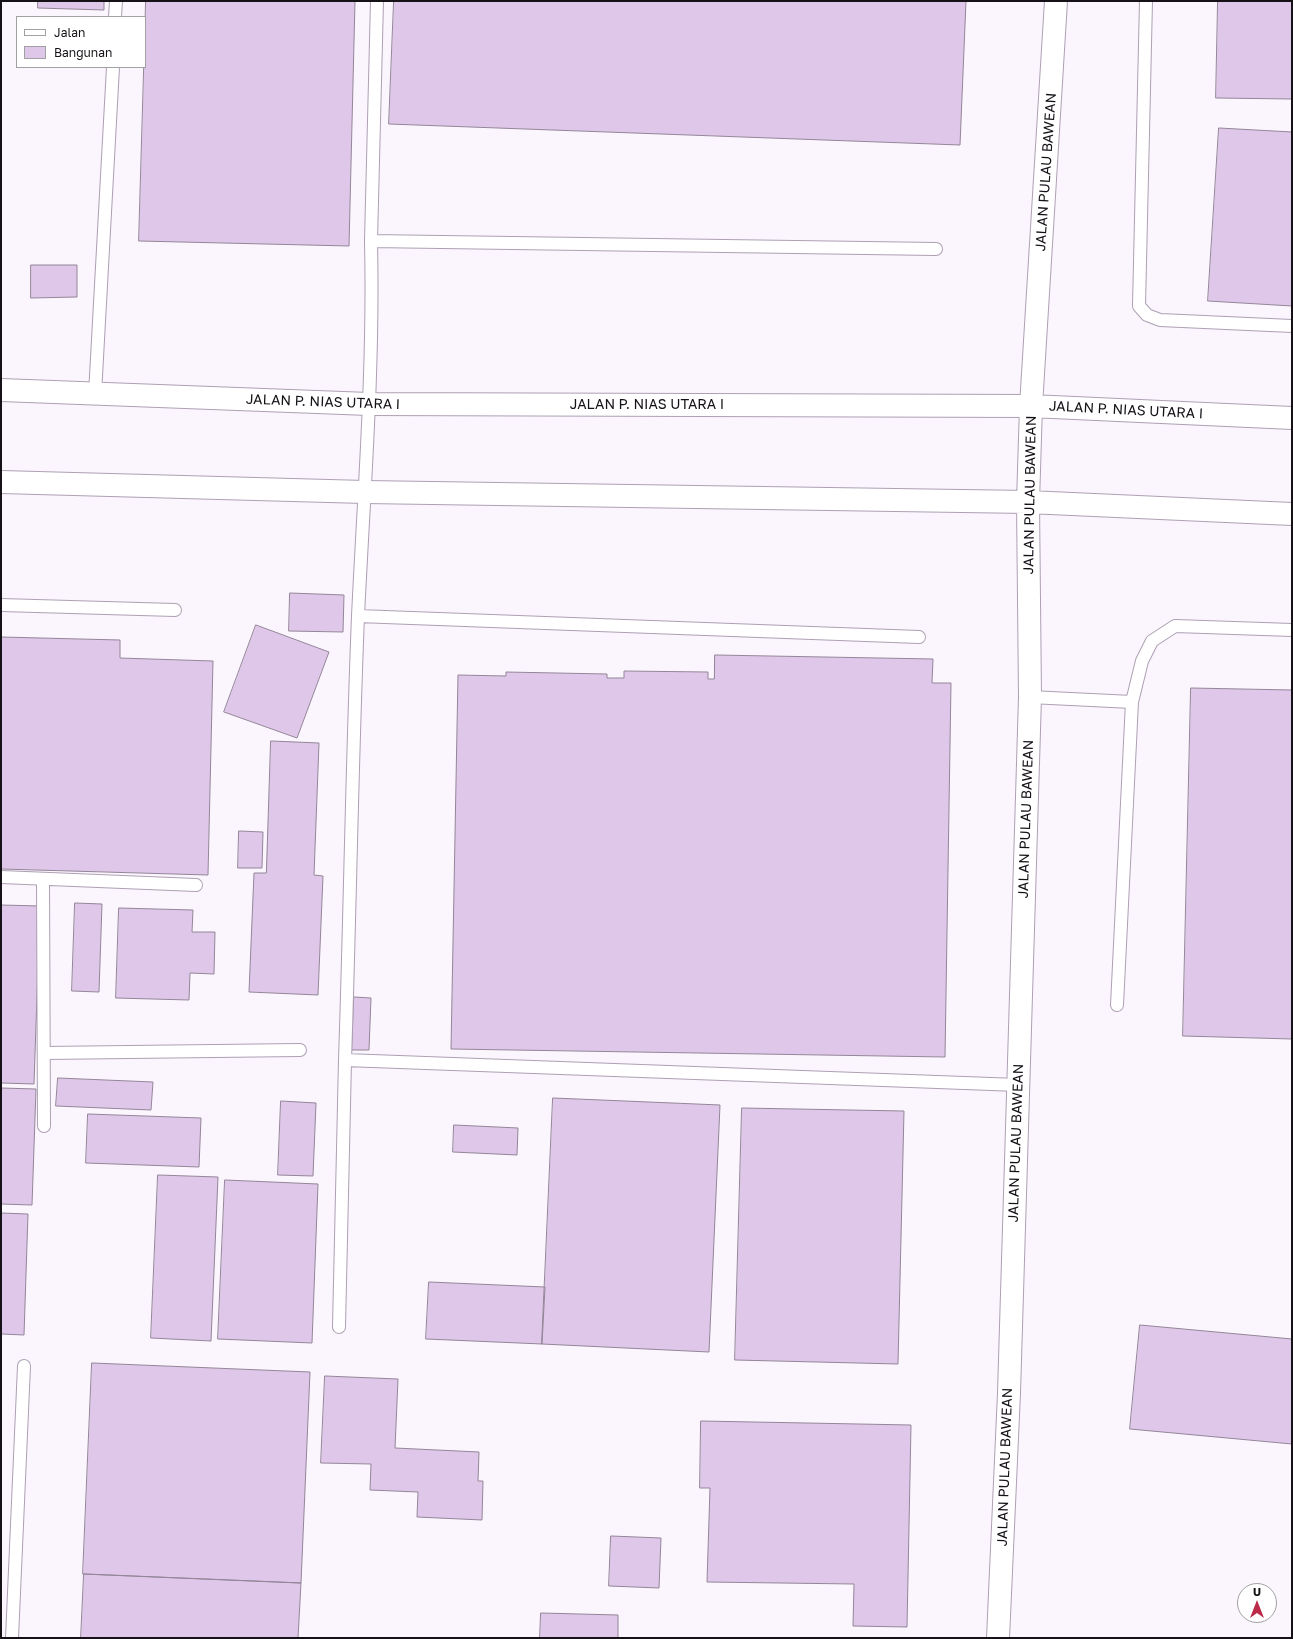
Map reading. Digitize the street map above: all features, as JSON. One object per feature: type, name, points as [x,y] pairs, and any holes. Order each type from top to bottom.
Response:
[{"type":"street","name":"JALAN PULAU BAWEAN","points":[[998,1638],[1009,1393],[1030,697],[1028,502],[1031,406],[1056,1]]},
{"type":"street","name":"JALAN P. NIAS UTARA I","points":[[1,390],[369,404],[1031,406],[1292,418]]},
{"type":"street","points":[[1,482],[365,492],[1028,502],[1292,514]]},
{"type":"lane","points":[[115,16],[116,1]]},
{"type":"lane","points":[[339,1327],[358,616],[369,404],[372,295],[371,242],[377,1]]},
{"type":"lane","points":[[1146,1],[1138,306],[1147,315],[1160,320],[1292,326]]},
{"type":"lane","points":[[95,394],[113,68]]},
{"type":"lane","points":[[371,242],[936,250]]},
{"type":"lane","points":[[1,605],[175,610]]},
{"type":"lane","points":[[358,616],[920,637]]},
{"type":"lane","points":[[1117,1005],[1132,702],[1142,661],[1152,641],[1175,626],[1292,630]]},
{"type":"lane","points":[[1030,697],[1132,702]]},
{"type":"lane","points":[[1,877],[196,885]]},
{"type":"lane","points":[[43,879],[44,1126]]},
{"type":"lane","points":[[44,1053],[300,1050]]},
{"type":"lane","points":[[345,1060],[1018,1085]]},
{"type":"lane","points":[[12,1638],[24,1366]]},
{"type":"building","points":[[38,1],[104,1],[104,10],[38,8]]},
{"type":"building","points":[[146,1],[355,1],[349,246],[139,241],[144,68],[146,68]]},
{"type":"building","points":[[394,1],[966,1],[960,145],[389,124]]},
{"type":"building","points":[[1218,1],[1292,1],[1292,99],[1216,98]]},
{"type":"building","points":[[1219,128],[1292,132],[1292,306],[1208,301]]},
{"type":"building","points":[[31,265],[77,265],[77,297],[31,298]]},
{"type":"building","points":[[290,593],[344,595],[343,632],[289,631]]},
{"type":"building","points":[[256,625],[329,652],[297,738],[224,712]]},
{"type":"building","points":[[1,637],[120,640],[120,658],[213,661],[208,875],[1,869]]},
{"type":"building","points":[[715,655],[933,659],[932,683],[951,683],[945,1057],[451,1049],[458,675],[506,676],[506,672],[607,674],[607,678],[624,678],[624,671],[708,672],[708,679],[714,679]]},
{"type":"building","points":[[1191,688],[1292,690],[1292,1039],[1183,1036]]},
{"type":"building","points":[[271,741],[319,743],[314,875],[323,876],[318,995],[249,992],[254,873],[266,873]]},
{"type":"building","points":[[239,831],[263,832],[262,868],[238,868]]},
{"type":"building","points":[[75,903],[102,904],[99,992],[72,991]]},
{"type":"building","points":[[1,905],[40,906],[34,1084],[1,1083]]},
{"type":"building","points":[[119,908],[193,910],[192,932],[215,932],[214,974],[190,973],[189,1000],[116,998]]},
{"type":"building","points":[[354,997],[371,998],[369,1050],[352,1050]]},
{"type":"building","points":[[58,1078],[153,1082],[151,1110],[56,1106]]},
{"type":"building","points":[[1,1088],[36,1089],[32,1205],[1,1204]]},
{"type":"building","points":[[553,1098],[720,1105],[709,1352],[542,1344]]},
{"type":"building","points":[[281,1101],[316,1103],[313,1176],[278,1175]]},
{"type":"building","points":[[742,1108],[904,1111],[898,1364],[735,1360]]},
{"type":"building","points":[[88,1114],[201,1118],[199,1167],[86,1163]]},
{"type":"building","points":[[454,1125],[518,1128],[517,1155],[453,1152]]},
{"type":"building","points":[[158,1175],[218,1177],[211,1341],[151,1338]]},
{"type":"building","points":[[225,1180],[318,1184],[312,1343],[218,1339]]},
{"type":"building","points":[[1,1213],[28,1214],[24,1335],[1,1334]]},
{"type":"building","points":[[429,1282],[545,1287],[542,1344],[426,1339]]},
{"type":"building","points":[[1140,1325],[1292,1339],[1292,1444],[1130,1429]]},
{"type":"building","points":[[92,1363],[310,1372],[301,1583],[83,1574]]},
{"type":"building","points":[[325,1376],[398,1379],[395,1448],[479,1452],[478,1481],[483,1481],[482,1520],[417,1517],[418,1492],[370,1490],[371,1464],[321,1463]]},
{"type":"building","points":[[701,1421],[911,1425],[907,1627],[853,1626],[854,1584],[707,1582],[710,1488],[700,1488]]},
{"type":"building","points":[[611,1536],[661,1538],[659,1588],[609,1586]]},
{"type":"building","points":[[84,1574],[301,1583],[298,1638],[81,1638]]},
{"type":"building","points":[[541,1613],[618,1615],[618,1638],[540,1638]]}]
